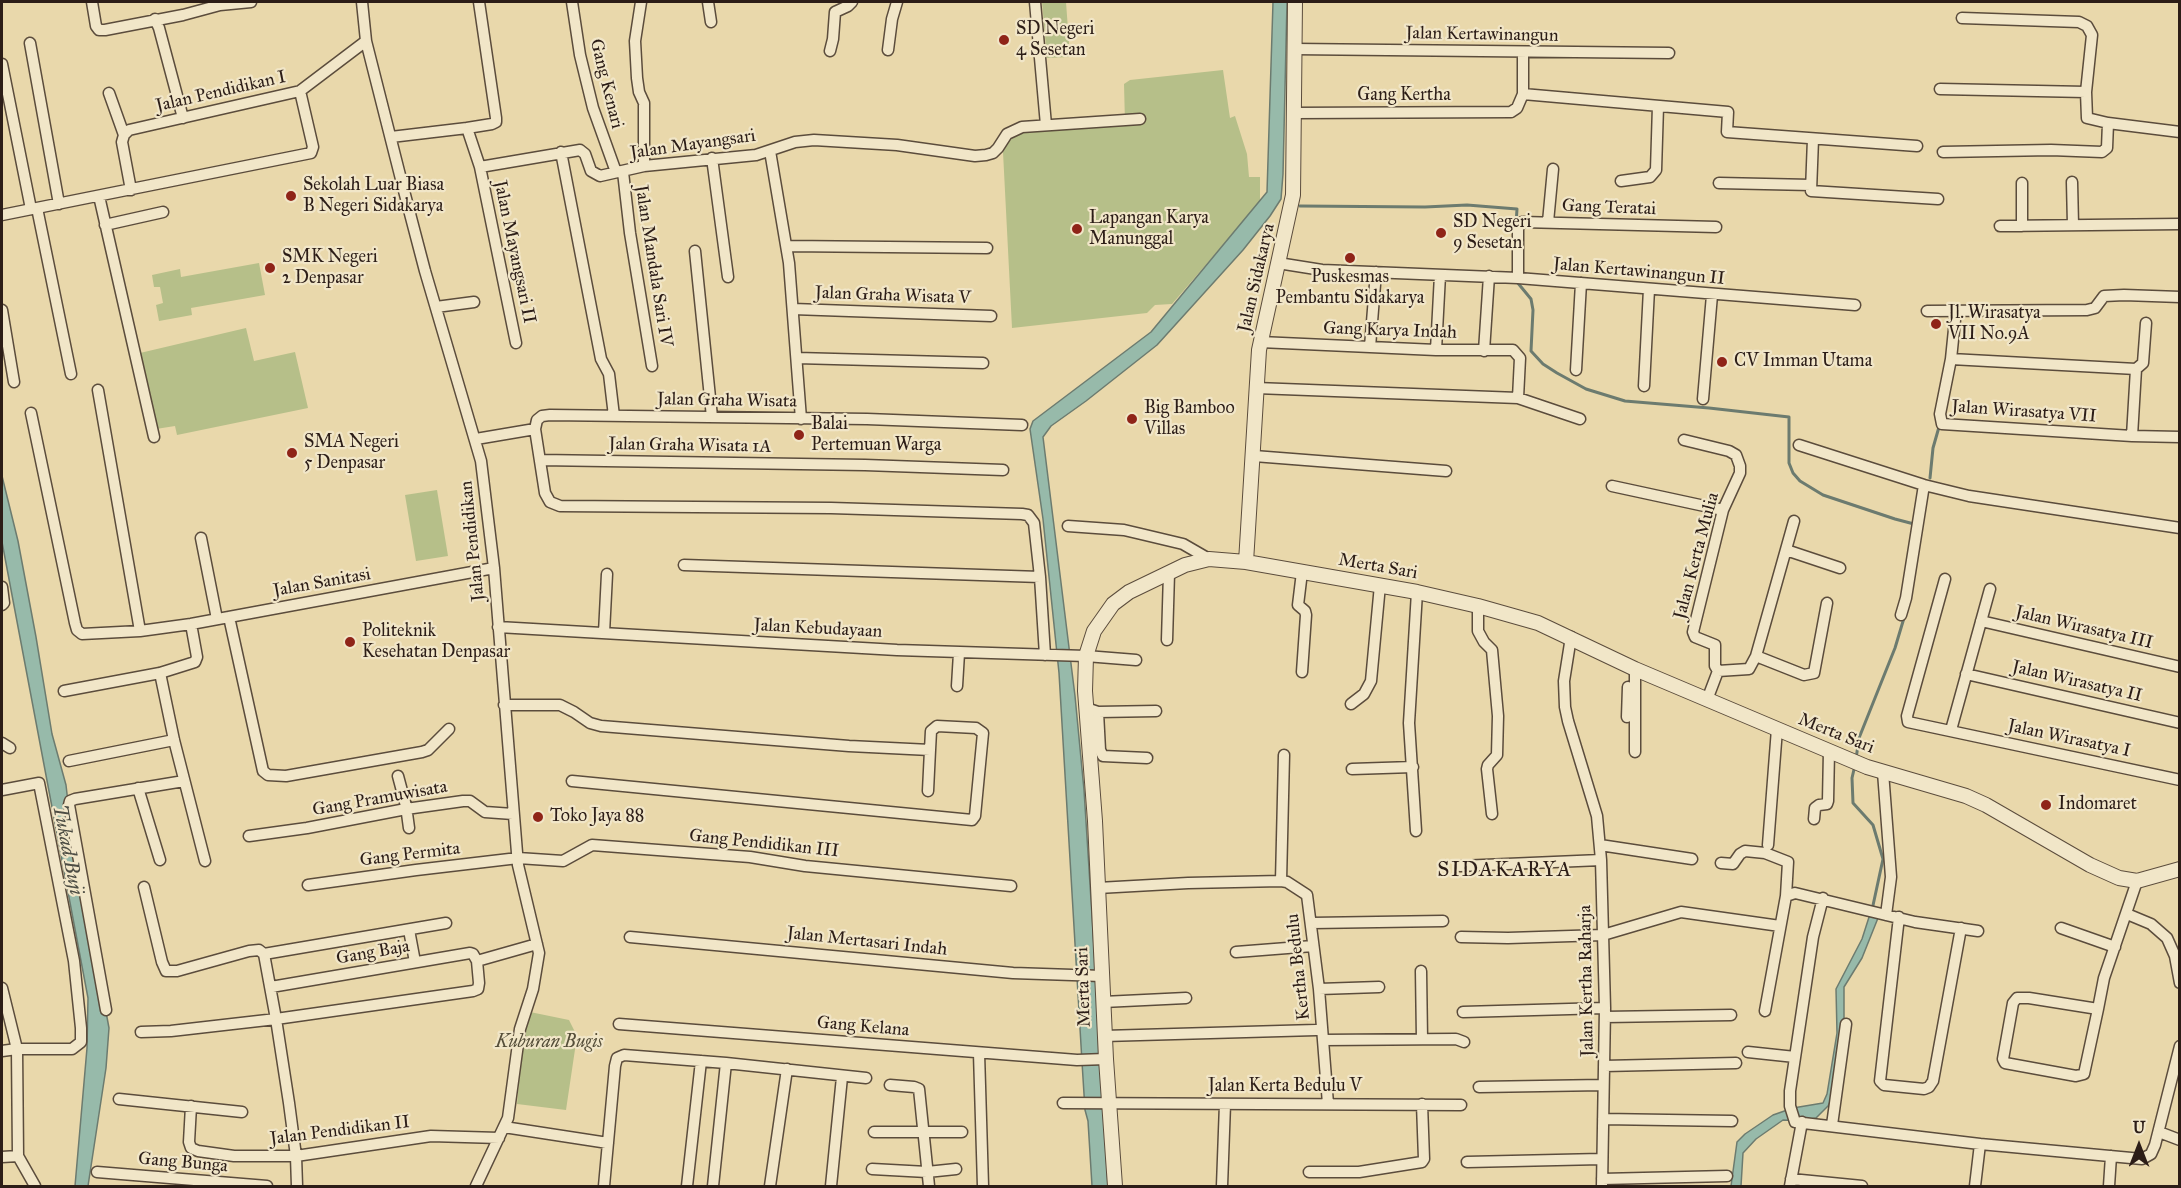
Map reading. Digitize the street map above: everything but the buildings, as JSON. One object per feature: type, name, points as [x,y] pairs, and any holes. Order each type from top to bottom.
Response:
[{"type":"street","points":[[92,2],[96,26],[99,30],[183,15],[220,5],[251,2]]},
{"type":"street","name":"Jalan Pendidikan","points":[[362,2],[366,41],[436,307],[481,461],[494,568],[518,858],[539,953],[533,989],[520,1029],[512,1098],[504,1127],[476,1186]]},
{"type":"street","name":"Gang Kenari","points":[[572,2],[580,55],[593,108],[619,172]]},
{"type":"street","points":[[641,2],[635,41],[639,92],[644,103],[644,166]]},
{"type":"street","points":[[708,2],[711,22]]},
{"type":"street","points":[[830,51],[835,12],[852,2]]},
{"type":"street","points":[[888,50],[897,2]]},
{"type":"street","points":[[1035,2],[1046,124]]},
{"type":"street","name":"Jalan Sidakarya","points":[[1246,562],[1260,342],[1293,195],[1295,2]]},
{"type":"street","points":[[391,137],[467,128],[496,122],[480,3]]},
{"type":"street","points":[[1962,18],[2079,22],[2087,26],[2092,35],[2086,92],[2088,118],[2108,123],[2180,132]]},
{"type":"street","points":[[155,19],[183,118]]},
{"type":"street","name":"Jalan Pendidikan I","points":[[124,135],[129,130],[300,92],[366,41]]},
{"type":"street","points":[[30,43],[59,204]]},
{"type":"street","name":"Jalan Kertawinangun","points":[[1294,49],[1669,53]]},
{"type":"street","points":[[1523,52],[1523,94],[1728,112],[1726,132],[1917,146]]},
{"type":"street","points":[[2,64],[71,374]]},
{"type":"street","points":[[1940,89],[2086,92]]},
{"type":"street","points":[[2,215],[311,153],[313,147],[300,92]]},
{"type":"street","points":[[108,93],[124,135],[122,142],[132,190]]},
{"type":"street","name":"Gang Kertha","points":[[1294,113],[1514,111],[1523,94]]},
{"type":"street","points":[[1621,181],[1650,177],[1656,170],[1658,106]]},
{"type":"street","name":"Jalan Mayangsari","points":[[480,167],[576,150],[583,151],[595,175],[644,166],[756,155],[795,142],[822,140],[897,145],[975,156],[993,153],[1007,134],[1022,127],[1140,119]]},
{"type":"street","points":[[1943,152],[2052,150],[2102,152],[2107,148],[2108,123]]},
{"type":"street","points":[[467,128],[480,167]]},
{"type":"street","points":[[1814,139],[1811,191],[1938,199]]},
{"type":"street","points":[[770,151],[787,246],[801,419]]},
{"type":"street","points":[[561,152],[601,359],[609,374],[614,416]]},
{"type":"street","points":[[712,158],[728,277]]},
{"type":"street","name":"Jalan Mayangsari II","points":[[480,167],[516,343]]},
{"type":"street","points":[[1548,222],[1552,169]]},
{"type":"street","name":"Jalan Mandala Sari IV","points":[[619,172],[652,366]]},
{"type":"street","points":[[2072,182],[2073,225]]},
{"type":"street","points":[[1719,183],[1811,185]]},
{"type":"street","points":[[2022,183],[2022,226]]},
{"type":"street","points":[[99,196],[154,437]]},
{"type":"street","points":[[105,225],[163,212]]},
{"type":"street","name":"Gang Teratai","points":[[1518,278],[1518,225],[1522,222],[1716,227]]},
{"type":"street","points":[[2000,226],[2180,224]]},
{"type":"street","points":[[787,246],[987,248]]},
{"type":"street","points":[[695,251],[711,417]]},
{"type":"street","name":"Jalan Kertawinangun II","points":[[1278,263],[1322,270],[1489,276],[1855,305]]},
{"type":"street","points":[[1370,347],[1376,272]]},
{"type":"street","points":[[1436,350],[1440,275]]},
{"type":"street","points":[[1484,351],[1489,276]]},
{"type":"street","points":[[1576,370],[1581,283]]},
{"type":"street","points":[[1644,387],[1649,289]]},
{"type":"street","points":[[1703,399],[1712,295]]},
{"type":"street","points":[[1927,311],[2087,310],[2095,308],[2104,296],[2180,297]]},
{"type":"street","points":[[436,307],[474,302]]},
{"type":"street","name":"Jalan Graha Wisata V","points":[[793,309],[991,316]]},
{"type":"street","points":[[2,310],[14,382]]},
{"type":"street","name":"Jalan Wirasatya VII","points":[[1956,310],[1951,359],[1940,414],[1942,424],[2180,437]]},
{"type":"street","points":[[1951,359],[2136,369],[2143,363],[2146,322]]},
{"type":"street","name":"Gang Karya Indah","points":[[1260,342],[1436,350],[1513,350],[1517,353],[1520,364],[1518,398]]},
{"type":"street","points":[[797,358],[983,363]]},
{"type":"street","points":[[2132,436],[2136,369]]},
{"type":"street","points":[[1256,388],[1518,398],[1580,419]]},
{"type":"street","points":[[98,390],[140,631]]},
{"type":"street","name":"Jalan Sanitasi","points":[[31,413],[77,630],[82,634],[140,631],[191,624],[494,568]]},
{"type":"street","name":"Jalan Graha Wisata","points":[[476,439],[536,429],[537,420],[542,416],[867,419],[1022,425]]},
{"type":"street","points":[[536,429],[545,493],[550,502],[560,506],[831,508],[1022,514],[1031,517],[1034,523],[1048,655]]},
{"type":"street","name":"Jalan Kerta Mulia","points":[[1684,440],[1729,451],[1736,455],[1740,466],[1740,473],[1724,510],[1693,632],[1695,637],[1715,645],[1715,666],[1718,671]]},
{"type":"street","points":[[1799,445],[1924,486],[1969,496],[2180,528]]},
{"type":"street","points":[[1254,456],[1446,471]]},
{"type":"street","name":"Jalan Graha Wisata 1A","points":[[540,460],[1003,470]]},
{"type":"street","points":[[1611,486],[1724,510]]},
{"type":"street","points":[[1901,615],[1906,598],[1924,486]]},
{"type":"street","points":[[1707,700],[1718,671],[1749,669],[1756,656],[1794,521]]},
{"type":"street","points":[[1068,526],[1124,530],[1183,544],[1209,559]]},
{"type":"street","points":[[201,538],[218,619]]},
{"type":"street","points":[[1786,550],[1840,568]]},
{"type":"street","name":"Merta Sari","points":[[1114,1186],[1103,1059],[1092,710],[1080,656],[1113,603],[1129,591],[1169,573],[1209,559],[1246,562],[1417,592],[1538,623],[1707,700],[1867,767],[1966,796],[1986,805],[2090,865],[2120,878],[2137,881]]},
{"type":"street","points":[[684,565],[1040,577]]},
{"type":"street","points":[[1167,640],[1169,573]]},
{"type":"street","points":[[1302,573],[1298,605],[1306,615],[1302,672]]},
{"type":"street","points":[[604,633],[607,574]]},
{"type":"street","name":"Jalan Wirasatya I","points":[[1945,579],[1907,718],[1911,723],[2180,780]]},
{"type":"street","points":[[1351,704],[1364,694],[1371,681],[1380,585]]},
{"type":"street","points":[[2,587],[4,603],[2,605]]},
{"type":"street","points":[[1951,730],[1990,589]]},
{"type":"street","points":[[1416,831],[1409,723],[1417,592]]},
{"type":"street","points":[[1756,656],[1804,675],[1814,673],[1827,603]]},
{"type":"street","points":[[1478,606],[1478,631],[1492,650],[1498,716],[1497,755],[1487,769],[1492,814]]},
{"type":"street","points":[[229,617],[263,771],[268,776],[286,776],[422,752],[429,750],[448,729]]},
{"type":"street","name":"Jalan Wirasatya III","points":[[1981,621],[2180,667]]},
{"type":"street","points":[[64,690],[160,673],[197,660],[191,624]]},
{"type":"street","name":"Jalan Kebudayaan","points":[[498,627],[959,653],[1136,660]]},
{"type":"street","name":"Jalan Kertha Raharja","points":[[1571,637],[1564,681],[1565,707],[1597,816],[1601,860],[1605,1012],[1602,1183]]},
{"type":"street","points":[[957,686],[959,653]]},
{"type":"street","points":[[1627,717],[1632,667]]},
{"type":"street","points":[[1632,667],[1635,752]]},
{"type":"street","points":[[160,673],[174,740],[205,861]]},
{"type":"street","name":"Jalan Wirasatya II","points":[[1966,674],[2180,723]]},
{"type":"street","points":[[504,705],[560,705],[590,723],[601,726],[849,746],[930,750]]},
{"type":"street","points":[[1147,758],[1103,756],[1092,710],[1156,711]]},
{"type":"street","points":[[572,781],[972,820],[975,816],[983,733],[976,728],[937,726],[931,731],[928,791]]},
{"type":"street","points":[[1768,846],[1777,729]]},
{"type":"street","points":[[69,761],[174,740]]},
{"type":"street","points":[[1814,819],[1815,808],[1827,804],[1828,801],[1835,753]]},
{"type":"street","points":[[1281,881],[1284,755]]},
{"type":"street","points":[[1352,769],[1413,767]]},
{"type":"street","points":[[1878,912],[1891,877],[1883,772]]},
{"type":"street","points":[[398,776],[409,828]]},
{"type":"street","points":[[106,1010],[70,801],[184,781]]},
{"type":"street","points":[[2,790],[39,783],[74,961],[81,1016],[81,1042],[72,1049],[2,1051]]},
{"type":"street","points":[[138,788],[160,860]]},
{"type":"street","name":"Gang Pramuwisata","points":[[249,836],[307,828],[406,808],[470,801],[484,812],[513,814]]},
{"type":"street","name":"Gang Pendidikan III","points":[[518,858],[563,861],[592,845],[599,845],[750,857],[805,866],[1011,886]]},
{"type":"street","points":[[1600,845],[1692,859]]},
{"type":"street","points":[[1721,863],[1733,864],[1745,851],[1765,853],[1786,861],[1788,865],[1786,896],[1765,1011]]},
{"type":"street","name":"Gang Permita","points":[[308,885],[518,858]]},
{"type":"street","points":[[1460,866],[1601,860]]},
{"type":"street","points":[[2098,1009],[2017,998],[2013,1003],[2003,1059],[2005,1063],[2076,1076],[2084,1074],[2098,1009],[2104,978],[2137,881],[2180,869]]},
{"type":"street","name":"Kertha Bedulu","points":[[1098,888],[1281,881],[1287,882],[1307,895],[1319,989],[1328,1104]]},
{"type":"street","points":[[144,887],[166,971],[177,971],[249,951],[259,950],[264,954],[296,1156],[297,1186]]},
{"type":"street","points":[[1786,896],[1795,893],[1823,898],[1899,917],[1978,931]]},
{"type":"street","points":[[1823,898],[1813,937],[1795,1057],[1790,1106],[1799,1122],[1790,1183],[1862,1186]]},
{"type":"street","points":[[1461,937],[1508,938],[1603,934],[1681,912],[1780,926]]},
{"type":"street","points":[[2127,914],[2151,924],[2167,938],[2175,956],[2180,983]]},
{"type":"street","points":[[1899,917],[1880,1081],[1884,1085],[1924,1089],[1929,1088],[1933,1081],[1961,928]]},
{"type":"street","points":[[1312,922],[1443,921]]},
{"type":"street","points":[[264,954],[446,922]]},
{"type":"street","points":[[2061,928],[2115,946]]},
{"type":"street","points":[[409,930],[415,962]]},
{"type":"street","name":"Jalan Mertasari Indah","points":[[630,937],[1001,972],[1100,976]]},
{"type":"street","name":"Gang Baja","points":[[271,987],[470,953],[477,961],[537,944]]},
{"type":"street","points":[[1236,952],[1313,946]]},
{"type":"street","points":[[141,1032],[171,1032],[473,991],[478,989],[479,983],[477,961]]},
{"type":"street","points":[[1421,971],[1422,1039]]},
{"type":"street","points":[[1319,989],[1379,987]]},
{"type":"street","points":[[2,988],[17,1049],[18,1156],[35,1186]]},
{"type":"street","points":[[1103,1002],[1186,998]]},
{"type":"street","points":[[1463,1012],[1731,1015]]},
{"type":"street","name":"Gang Kelana","points":[[618,1024],[980,1053],[1077,1060],[1103,1059]]},
{"type":"street","points":[[1832,1125],[1846,1024]]},
{"type":"street","points":[[1104,1036],[1316,1030]]},
{"type":"street","points":[[1323,1040],[1461,1039],[1464,1042]]},
{"type":"street","points":[[1799,1122],[1980,1144],[2142,1159],[2151,1154],[2159,1132],[2180,1046]]},
{"type":"street","points":[[1748,1052],[1795,1057]]},
{"type":"street","points":[[980,1053],[983,1186]]},
{"type":"street","points":[[604,1186],[615,1066],[617,1058],[624,1055],[866,1078]]},
{"type":"street","points":[[687,1186],[701,1061]]},
{"type":"street","points":[[1604,1066],[1736,1062]]},
{"type":"street","points":[[713,1186],[726,1063]]},
{"type":"street","points":[[770,1186],[787,1069]]},
{"type":"street","points":[[831,1186],[842,1077]]},
{"type":"street","points":[[1479,1087],[1603,1084]]},
{"type":"street","points":[[890,1085],[919,1089],[929,1186]]},
{"type":"street","points":[[119,1099],[242,1112]]},
{"type":"street","name":"Jalan Kerta Bedulu V","points":[[1063,1103],[1461,1105]]},
{"type":"street","points":[[1222,1186],[1225,1104]]},
{"type":"street","points":[[1309,1172],[1359,1172],[1422,1162],[1424,1160],[1422,1104]]},
{"type":"street","name":"Jalan Pendidikan II","points":[[191,1107],[189,1142],[191,1148],[234,1156],[296,1156],[431,1136],[499,1138]]},
{"type":"street","points":[[1603,1119],[1732,1121]]},
{"type":"street","points":[[504,1127],[608,1143]]},
{"type":"street","points":[[874,1132],[962,1132]]},
{"type":"street","points":[[2159,1132],[2180,1140]]},
{"type":"street","points":[[1975,1186],[1980,1144]]},
{"type":"street","points":[[2,1157],[18,1156]]},
{"type":"street","points":[[2109,1186],[2111,1156]]},
{"type":"street","points":[[1467,1162],[1601,1160]]},
{"type":"street","points":[[872,1169],[927,1172],[956,1169]]},
{"type":"street","name":"Gang Bunga","points":[[97,1172],[267,1186]]},
{"type":"street","points":[[1602,1183],[1677,1182],[1728,1176]]},
{"type":"green space","points":[[1042,2],[1066,2],[1070,57],[1047,58]]},
{"type":"green space","points":[[1223,70],[1230,118],[1235,116],[1247,154],[1249,177],[1260,177],[1260,202],[1172,304],[1155,305],[1147,313],[1012,328],[1003,152],[1012,134],[1023,130],[1125,123],[1124,84],[1130,80]]},
{"type":"green space","points":[[259,263],[265,295],[191,308],[192,315],[159,321],[156,305],[163,303],[160,287],[154,287],[152,275],[180,269],[181,277]]},
{"type":"green space","points":[[246,328],[254,361],[295,352],[308,408],[177,435],[175,426],[156,429],[140,353]]},
{"type":"green space","points":[[437,490],[448,556],[416,561],[405,495]]},
{"type":"green space","name":"Kuburan Bugis","points":[[530,1012],[569,1020],[577,1036],[566,1110],[517,1104],[523,1034]]},
{"type":"water","points":[[1273,2],[1287,2],[1281,199],[1243,250],[1157,345],[1051,426],[1043,437],[1075,696],[1084,790],[1108,1186],[1092,1186],[1088,1121],[1085,1110],[1059,673],[1043,519],[1030,429],[1033,421],[1151,332],[1267,192]]},
{"type":"water","name":"Tukad Buji","points":[[2,476],[18,541],[52,734],[66,785],[70,820],[109,1028],[106,1068],[88,1186],[75,1186],[87,1048],[88,998],[2,542]]},
{"type":"water","points":[[1870,914],[1878,918],[1862,958],[1844,987],[1844,1030],[1833,1096],[1828,1106],[1816,1118],[1802,1121],[1783,1120],[1756,1139],[1743,1153],[1741,1186],[1731,1186],[1737,1142],[1745,1134],[1773,1115],[1793,1108],[1823,1103],[1827,1094],[1837,1033],[1836,989],[1862,939]]},
{"type":"waterway","points":[[1300,206],[1467,205],[1517,209],[1516,224]]},
{"type":"waterway","points":[[1517,282],[1531,299],[1533,310],[1531,351],[1543,364],[1557,373],[1586,389],[1625,401],[1789,417],[1789,463],[1793,473],[1800,481],[1823,495],[1914,524]]},
{"type":"waterway","points":[[1930,478],[1933,448],[1939,427],[1941,427]]},
{"type":"waterway","points":[[1856,759],[1859,738],[1895,648],[1904,618]]},
{"type":"waterway","points":[[1855,765],[1852,778],[1853,803],[1873,825],[1883,859],[1872,910]]},
{"type":"place","name":"SD Negeri 4 Sesetan","points":[[1004,40]]},
{"type":"place","name":"Sekolah Luar Biasa B Negeri Sidakarya","points":[[291,196]]},
{"type":"place","name":"Lapangan Karya Manunggal","points":[[1077,229]]},
{"type":"place","name":"SD Negeri 9 Sesetan","points":[[1441,233]]},
{"type":"place","name":"Puskesmas Pembantu Sidakarya","points":[[1350,258]]},
{"type":"place","name":"SMK Negeri 2 Denpasar","points":[[270,268]]},
{"type":"place","name":"Jl. Wirasatya VII No.9A","points":[[1936,324]]},
{"type":"place","name":"CV Imman Utama","points":[[1722,362]]},
{"type":"place","name":"Big Bamboo Villas","points":[[1132,419]]},
{"type":"place","name":"Balai Pertemuan Warga","points":[[799,435]]},
{"type":"place","name":"SMA Negeri 5 Denpasar","points":[[292,453]]},
{"type":"place","name":"Politeknik Kesehatan Denpasar","points":[[350,642]]},
{"type":"place","name":"Indomaret","points":[[2046,805]]},
{"type":"place","name":"Toko Jaya 88","points":[[538,817]]},
{"type":"district","name":"SIDAKARYA","points":[[1505,871]]}]
